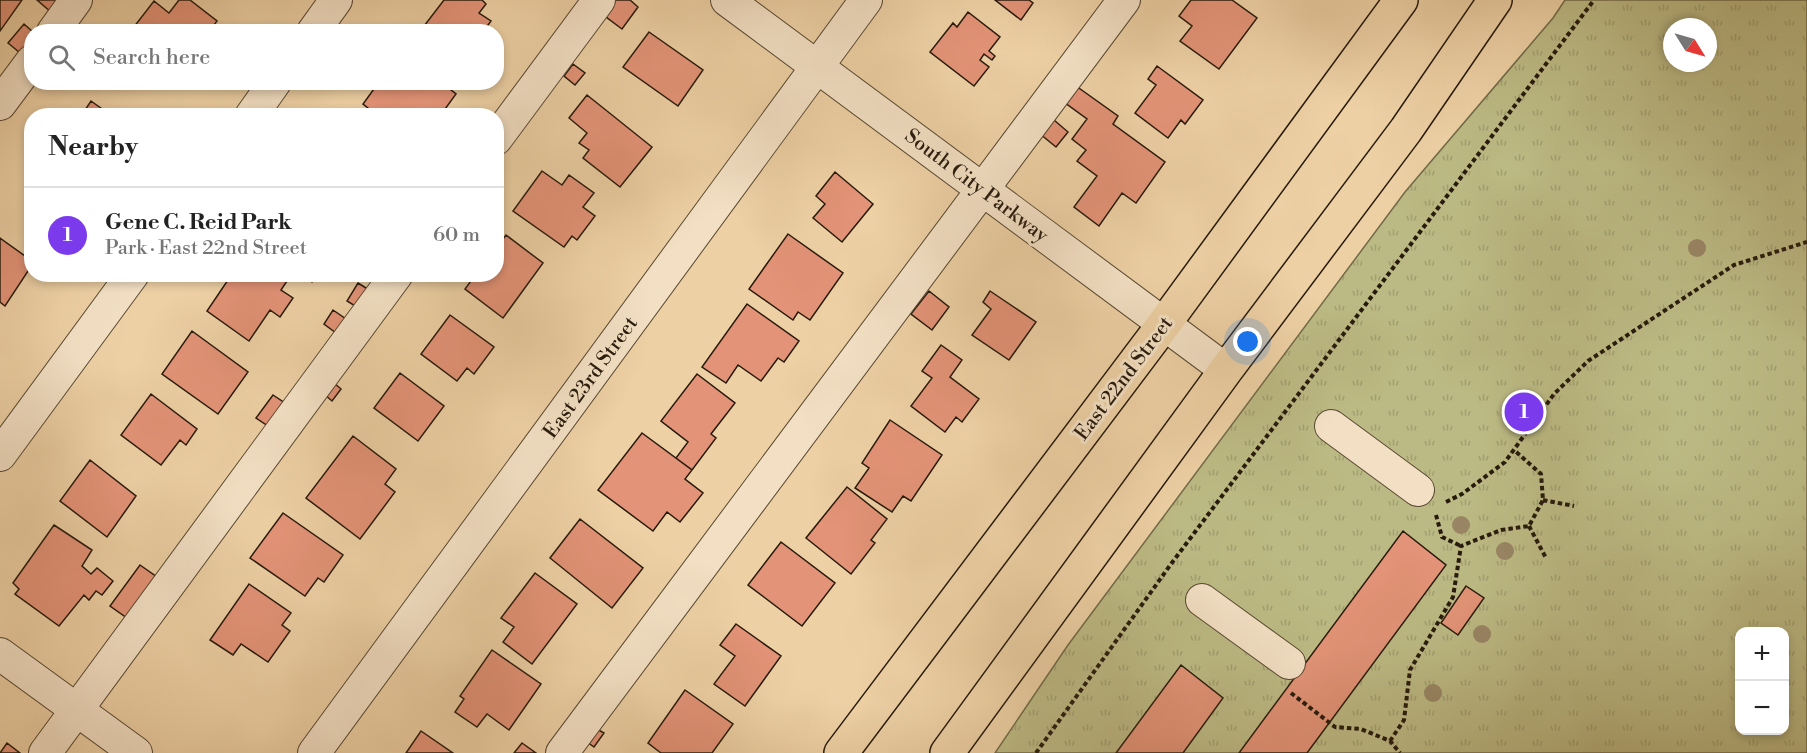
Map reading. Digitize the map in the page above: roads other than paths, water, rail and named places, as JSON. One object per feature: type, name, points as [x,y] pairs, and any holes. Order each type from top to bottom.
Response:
[{"type":"main road","name":"East 22nd Street","points":[[841,753],[1164,324],[1401,0]]},
{"type":"main road","points":[[947,753],[1226,370],[1406,130],[1495,0]]},
{"type":"street","points":[[59,24],[76,0]]},
{"type":"street","points":[[319,24],[336,0]]},
{"type":"street","points":[[504,128],[599,0]]},
{"type":"street","name":"South City Parkway","points":[[727,0],[1226,370]]},
{"type":"street","name":"East 23rd Street","points":[[314,753],[866,0]]},
{"type":"street","points":[[562,753],[1124,0]]},
{"type":"street","points":[[0,105],[24,73]]},
{"type":"street","points":[[257,108],[269,90]]},
{"type":"street","points":[[0,454],[127,282]]},
{"type":"street","points":[[45,753],[391,282]]},
{"type":"street","points":[[1331,426],[1432,501]]},
{"type":"street","points":[[1202,600],[1287,675]]},
{"type":"street","points":[[0,654],[136,753]]},
{"type":"place","name":"Gene C. Reid Park","points":[[1524,412]]}]
